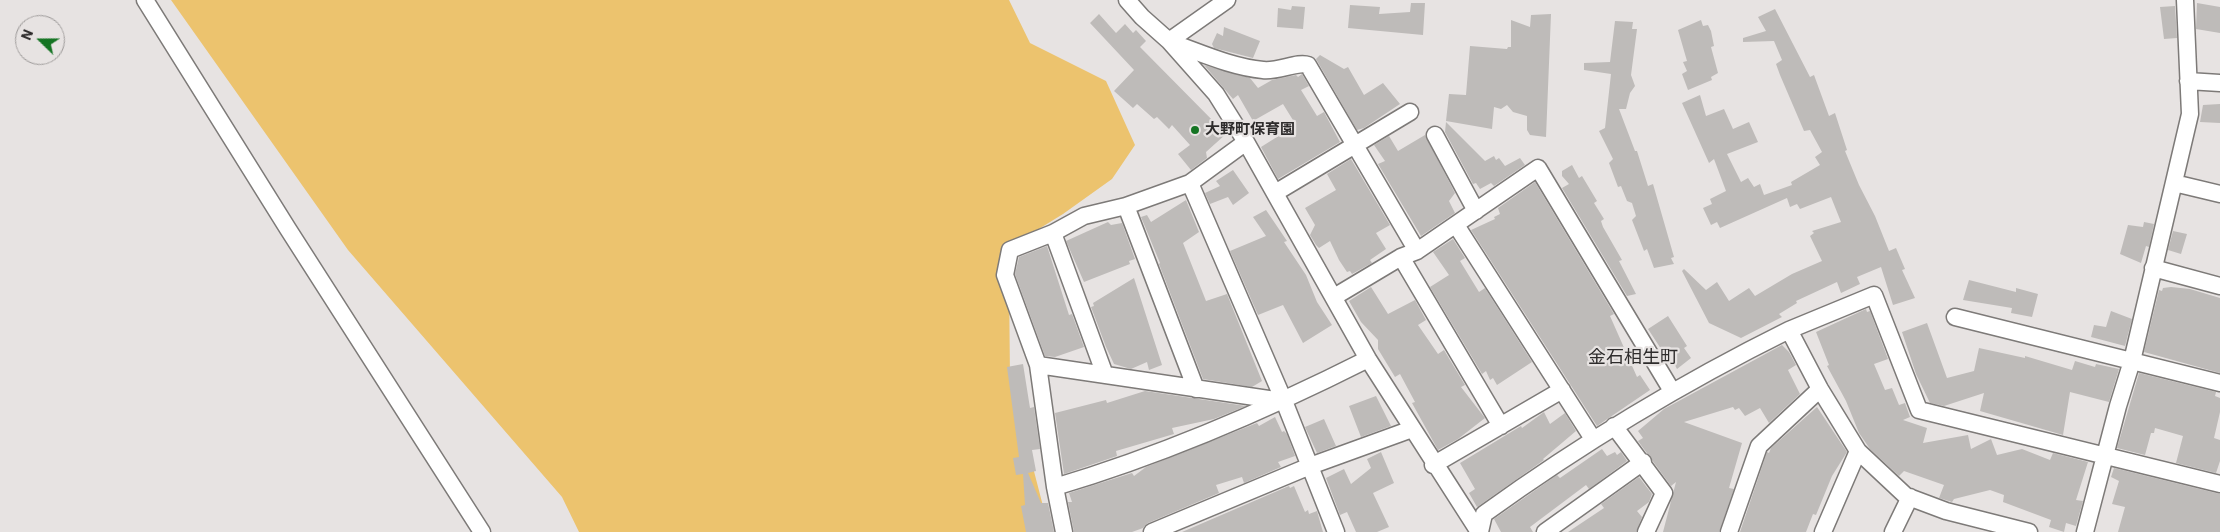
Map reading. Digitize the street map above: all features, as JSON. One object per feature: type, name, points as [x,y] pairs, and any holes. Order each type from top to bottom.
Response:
[{"type":"street","points":[[145,0],[288,229],[482,532]]},
{"type":"street","points":[[1128,0],[1142,17],[1169,41],[1216,94],[1246,142],[1368,359],[1434,465],[1479,532]]},
{"type":"street","points":[[2086,532],[2104,457],[2132,361],[2190,114],[2185,0]]},
{"type":"street","points":[[1169,41],[1214,3]]},
{"type":"street","points":[[1169,41],[1246,68],[1278,71],[1302,63],[1308,65],[1341,118],[1354,146],[1418,251]]},
{"type":"street","points":[[2188,82],[2220,83]]},
{"type":"street","points":[[1275,193],[1410,112]]},
{"type":"street","points":[[1435,135],[1476,211]]},
{"type":"street","points":[[1064,532],[1055,487],[1038,365],[1005,275],[1010,250],[1053,233],[1084,216],[1126,206],[1190,183],[1246,142]]},
{"type":"street","points":[[1334,297],[1401,257],[1418,251],[1538,168],[1672,391]]},
{"type":"street","points":[[1190,183],[1284,401],[1336,532]]},
{"type":"street","points":[[2174,183],[2220,194]]},
{"type":"street","points":[[1126,206],[1196,389]]},
{"type":"street","points":[[1456,225],[1593,439]]},
{"type":"street","points":[[1053,233],[1105,375]]},
{"type":"street","points":[[1401,257],[1501,426]]},
{"type":"street","points":[[2153,268],[2220,286]]},
{"type":"street","points":[[1479,532],[1484,514],[1593,439],[1672,391],[1790,330],[1874,295],[1919,410],[2220,484]]},
{"type":"street","points":[[1955,317],[2220,383]]},
{"type":"street","points":[[1790,330],[1820,389],[1858,451],[1910,498],[1946,510],[2029,532]]},
{"type":"street","points":[[1055,487],[1116,468],[1284,401],[1368,359]]},
{"type":"street","points":[[1038,365],[1284,401]]},
{"type":"street","points":[[1729,532],[1759,446],[1820,389]]},
{"type":"street","points":[[1434,465],[1562,390]]},
{"type":"street","points":[[1614,426],[1643,462],[1664,493],[1646,532]]},
{"type":"street","points":[[1152,532],[1310,466],[1412,429]]},
{"type":"street","points":[[1823,532],[1858,451]]},
{"type":"street","points":[[1545,532],[1643,462]]},
{"type":"street","points":[[1893,532],[1910,498]]},
{"type":"shaded area","points":[[171,0],[1009,0],[1030,43],[1106,81],[1135,145],[1112,179],[1063,214],[1016,243],[1009,279],[1010,379],[1043,506],[1046,532],[579,532],[562,497],[348,250]]},
{"type":"building","points":[[1411,3],[1425,3],[1423,35],[1348,28],[1350,5],[1380,7],[1379,14],[1410,12]]},
{"type":"building","points":[[2197,3],[2220,7],[2220,33],[2196,29]]},
{"type":"building","points":[[1292,6],[1305,7],[1303,29],[1277,27],[1278,8],[1291,10]]},
{"type":"building","points":[[2175,6],[2177,38],[2164,39],[2160,7]]},
{"type":"building","points":[[1775,9],[1810,77],[1814,75],[1829,116],[1835,113],[1847,150],[1845,151],[1859,185],[1875,216],[1889,251],[1896,248],[1905,269],[1902,270],[1915,298],[1893,305],[1881,267],[1857,277],[1860,284],[1841,293],[1837,282],[1796,301],[1797,303],[1779,314],[1782,317],[1741,338],[1709,323],[1682,271],[1684,269],[1706,290],[1717,282],[1729,301],[1749,288],[1755,296],[1792,274],[1822,261],[1810,236],[1814,233],[1812,231],[1841,222],[1831,197],[1800,209],[1797,204],[1790,207],[1787,198],[1720,228],[1717,222],[1711,225],[1703,208],[1712,204],[1710,199],[1726,191],[1714,159],[1709,163],[1682,103],[1700,95],[1706,116],[1724,109],[1733,129],[1749,122],[1758,142],[1727,154],[1741,182],[1748,178],[1754,187],[1760,184],[1764,195],[1792,185],[1791,182],[1820,165],[1815,157],[1822,152],[1810,130],[1804,131],[1776,64],[1782,60],[1774,41],[1743,42],[1743,38],[1766,31],[1758,17]]},
{"type":"building","points":[[1099,14],[1116,33],[1125,24],[1133,33],[1136,30],[1146,41],[1140,47],[1226,134],[1206,152],[1207,158],[1191,170],[1178,154],[1190,145],[1172,125],[1169,129],[1157,117],[1154,119],[1137,104],[1133,108],[1114,91],[1134,70],[1090,23]]},
{"type":"building","points":[[1551,14],[1546,137],[1530,135],[1527,130],[1527,116],[1513,112],[1507,105],[1501,109],[1494,107],[1492,129],[1446,121],[1449,94],[1466,95],[1470,46],[1507,49],[1511,47],[1511,20],[1530,27],[1531,15]]},
{"type":"building","points":[[1701,20],[1703,26],[1708,25],[1711,31],[1714,46],[1711,47],[1718,73],[1711,77],[1712,80],[1688,90],[1682,74],[1687,71],[1683,62],[1687,61],[1678,30]]},
{"type":"building","points":[[1615,21],[1633,22],[1632,29],[1637,29],[1631,75],[1635,86],[1630,93],[1626,109],[1619,109],[1635,151],[1637,151],[1648,186],[1653,184],[1674,257],[1671,258],[1674,264],[1654,268],[1647,249],[1644,251],[1632,220],[1636,216],[1632,203],[1627,201],[1621,186],[1618,187],[1609,163],[1613,159],[1599,131],[1605,128],[1611,74],[1584,70],[1584,63],[1610,62]]},
{"type":"building","points":[[1224,27],[1260,41],[1253,58],[1214,48],[1212,44],[1217,33],[1223,36]]},
{"type":"building","points":[[1320,55],[1344,69],[1348,67],[1364,95],[1383,83],[1400,104],[1364,128],[1357,130],[1316,59]]},
{"type":"building","points":[[1204,65],[1250,78],[1258,88],[1272,80],[1296,75],[1298,77],[1302,74],[1309,86],[1301,90],[1317,116],[1324,112],[1340,142],[1278,179],[1261,147],[1296,125],[1283,104],[1253,121],[1238,95],[1233,99]]},
{"type":"building","points":[[2220,104],[2220,123],[2200,122],[2203,105]]},
{"type":"building","points":[[1446,122],[1485,161],[1494,156],[1496,160],[1499,158],[1505,166],[1520,158],[1525,165],[1494,186],[1491,183],[1480,189],[1476,183],[1473,184],[1445,132]]},
{"type":"building","points":[[1425,135],[1455,193],[1449,201],[1455,213],[1421,236],[1378,164],[1385,161],[1374,145],[1389,136],[1398,151]]},
{"type":"building","points":[[1351,159],[1390,225],[1376,233],[1386,249],[1370,260],[1372,263],[1352,274],[1350,271],[1347,272],[1339,260],[1330,241],[1319,248],[1316,245],[1310,235],[1315,225],[1305,208],[1336,190],[1327,174]]},
{"type":"building","points":[[1572,165],[1579,178],[1582,176],[1597,201],[1594,203],[1604,219],[1601,221],[1603,227],[1622,260],[1619,261],[1636,294],[1627,296],[1562,188],[1569,184],[1562,176],[1562,171]]},
{"type":"building","points":[[1233,170],[1249,193],[1233,205],[1228,197],[1210,204],[1205,193],[1220,186],[1216,181]]},
{"type":"building","points":[[1535,182],[1614,314],[1610,316],[1637,377],[1640,375],[1650,390],[1597,426],[1471,230],[1495,219],[1494,217],[1500,214],[1498,208]]},
{"type":"building","points":[[1186,200],[1199,232],[1183,243],[1206,301],[1227,294],[1262,381],[1252,387],[1203,379],[1141,217],[1147,215],[1151,222]]},
{"type":"building","points":[[1266,210],[1287,241],[1284,242],[1306,275],[1317,302],[1332,325],[1303,343],[1283,305],[1258,315],[1230,251],[1266,236],[1253,217]]},
{"type":"building","points":[[1108,222],[1111,225],[1122,223],[1135,259],[1129,261],[1130,264],[1084,282],[1066,241]]},
{"type":"building","points":[[2144,222],[2154,224],[2149,247],[2146,246],[2141,263],[2120,254],[2128,225],[2143,227]]},
{"type":"building","points":[[2173,231],[2187,234],[2181,254],[2168,250]]},
{"type":"building","points":[[1453,239],[1465,258],[1460,261],[1479,292],[1485,288],[1532,362],[1497,385],[1493,378],[1490,380],[1486,371],[1482,374],[1430,287],[1449,275],[1433,252]]},
{"type":"building","points":[[1047,246],[1069,315],[1072,314],[1084,347],[1055,357],[1045,356],[1015,274],[1019,257]]},
{"type":"building","points":[[1134,278],[1162,365],[1149,370],[1147,362],[1131,369],[1114,364],[1091,307],[1094,306],[1093,303]]},
{"type":"building","points":[[1969,280],[2016,292],[2016,288],[2038,294],[2032,317],[2011,313],[2012,308],[1963,300]]},
{"type":"building","points":[[1371,287],[1388,314],[1415,300],[1426,320],[1418,325],[1438,354],[1444,350],[1465,385],[1461,387],[1485,418],[1458,439],[1438,450],[1412,403],[1415,402],[1400,374],[1395,377],[1378,349],[1378,340],[1361,322],[1349,301]]},
{"type":"building","points":[[2163,288],[2190,289],[2220,298],[2220,373],[2144,352],[2159,290],[2162,291]]},
{"type":"building","points":[[1866,309],[1867,312],[1870,311],[1888,359],[1874,364],[1885,390],[1892,388],[1899,405],[1905,403],[1910,417],[1903,420],[1927,428],[1923,443],[1968,435],[1971,449],[1991,439],[1997,455],[2022,449],[2050,460],[2053,453],[2088,462],[2076,500],[2083,501],[2076,526],[2066,523],[2064,532],[2049,527],[2051,520],[2003,502],[2004,495],[1990,490],[1954,499],[1952,502],[1939,498],[1944,485],[1904,471],[1899,476],[1870,449],[1859,433],[1846,401],[1827,366],[1829,365],[1816,332]]},
{"type":"building","points":[[2111,311],[2132,319],[2125,346],[2091,337],[2094,325],[2106,327]]},
{"type":"building","points":[[1668,316],[1687,346],[1684,348],[1691,358],[1677,369],[1670,356],[1667,358],[1648,329]]},
{"type":"building","points":[[1927,323],[1947,378],[1974,371],[1979,348],[2025,358],[2025,356],[2072,370],[2075,361],[2095,367],[2096,364],[2119,369],[2109,402],[2070,392],[2063,435],[1980,411],[1984,393],[1944,406],[1930,403],[1916,374],[1902,332]]},
{"type":"building","points":[[1782,345],[1789,352],[1796,365],[1788,370],[1800,394],[1769,423],[1760,408],[1745,416],[1739,408],[1735,410],[1733,407],[1684,422],[1742,443],[1729,488],[1734,489],[1719,532],[1663,532],[1676,482],[1671,486],[1638,441],[1643,438],[1638,431],[1664,409]]},
{"type":"building","points":[[1023,364],[1030,408],[1034,407],[1040,449],[1032,450],[1036,471],[1028,473],[1041,503],[1048,503],[1054,532],[1026,532],[1021,506],[1025,505],[1023,474],[1016,475],[1013,458],[1019,457],[1007,367]]},
{"type":"building","points":[[2139,373],[2216,392],[2215,396],[2220,398],[2220,412],[2214,438],[2220,440],[2220,461],[2216,473],[2176,463],[2183,436],[2155,428],[2154,433],[2151,433],[2145,455],[2117,448]]},
{"type":"building","points":[[1145,391],[1246,406],[1214,419],[1172,428],[1174,434],[1116,451],[1117,456],[1064,474],[1055,413],[1106,400],[1107,403]]},
{"type":"building","points":[[1376,396],[1391,426],[1361,437],[1349,406]]},
{"type":"building","points":[[1817,407],[1847,452],[1832,476],[1816,515],[1813,514],[1806,532],[1740,532],[1767,452],[1769,453],[1771,448]]},
{"type":"building","points":[[1544,412],[1550,424],[1565,413],[1576,431],[1544,460],[1477,507],[1469,493],[1475,489],[1460,463],[1521,426],[1522,428]]},
{"type":"building","points":[[1275,417],[1282,432],[1284,431],[1287,434],[1295,456],[1278,462],[1281,467],[1244,483],[1242,477],[1216,485],[1219,493],[1148,523],[1143,528],[1132,532],[1074,532],[1068,502],[1072,502],[1069,493],[1132,473],[1134,476],[1146,467],[1257,423],[1259,426]]},
{"type":"building","points":[[1324,419],[1336,446],[1317,453],[1305,427]]},
{"type":"building","points":[[1602,449],[1607,456],[1615,452],[1617,455],[1621,452],[1627,461],[1589,489],[1586,485],[1530,527],[1533,532],[1501,532],[1494,519],[1557,475],[1560,478]]},
{"type":"building","points":[[1381,452],[1394,483],[1373,493],[1389,527],[1377,532],[1356,532],[1347,512],[1340,515],[1326,478],[1344,469],[1351,484],[1371,468],[1367,459]]},
{"type":"building","points":[[2114,468],[2220,494],[2220,532],[2118,532],[2125,507],[2112,504],[2119,481],[2111,477]]},
{"type":"building","points":[[1639,477],[1652,494],[1649,502],[1637,511],[1642,517],[1636,532],[1568,532],[1604,508],[1601,504]]},
{"type":"building","points":[[1289,486],[1290,488],[1294,486],[1305,512],[1308,510],[1309,514],[1317,511],[1323,532],[1182,532]]},
{"type":"place","name":"大野町保育園","points":[[1195,130]]},
{"type":"district","name":"金石相生町","points":[[1633,358]]}]
